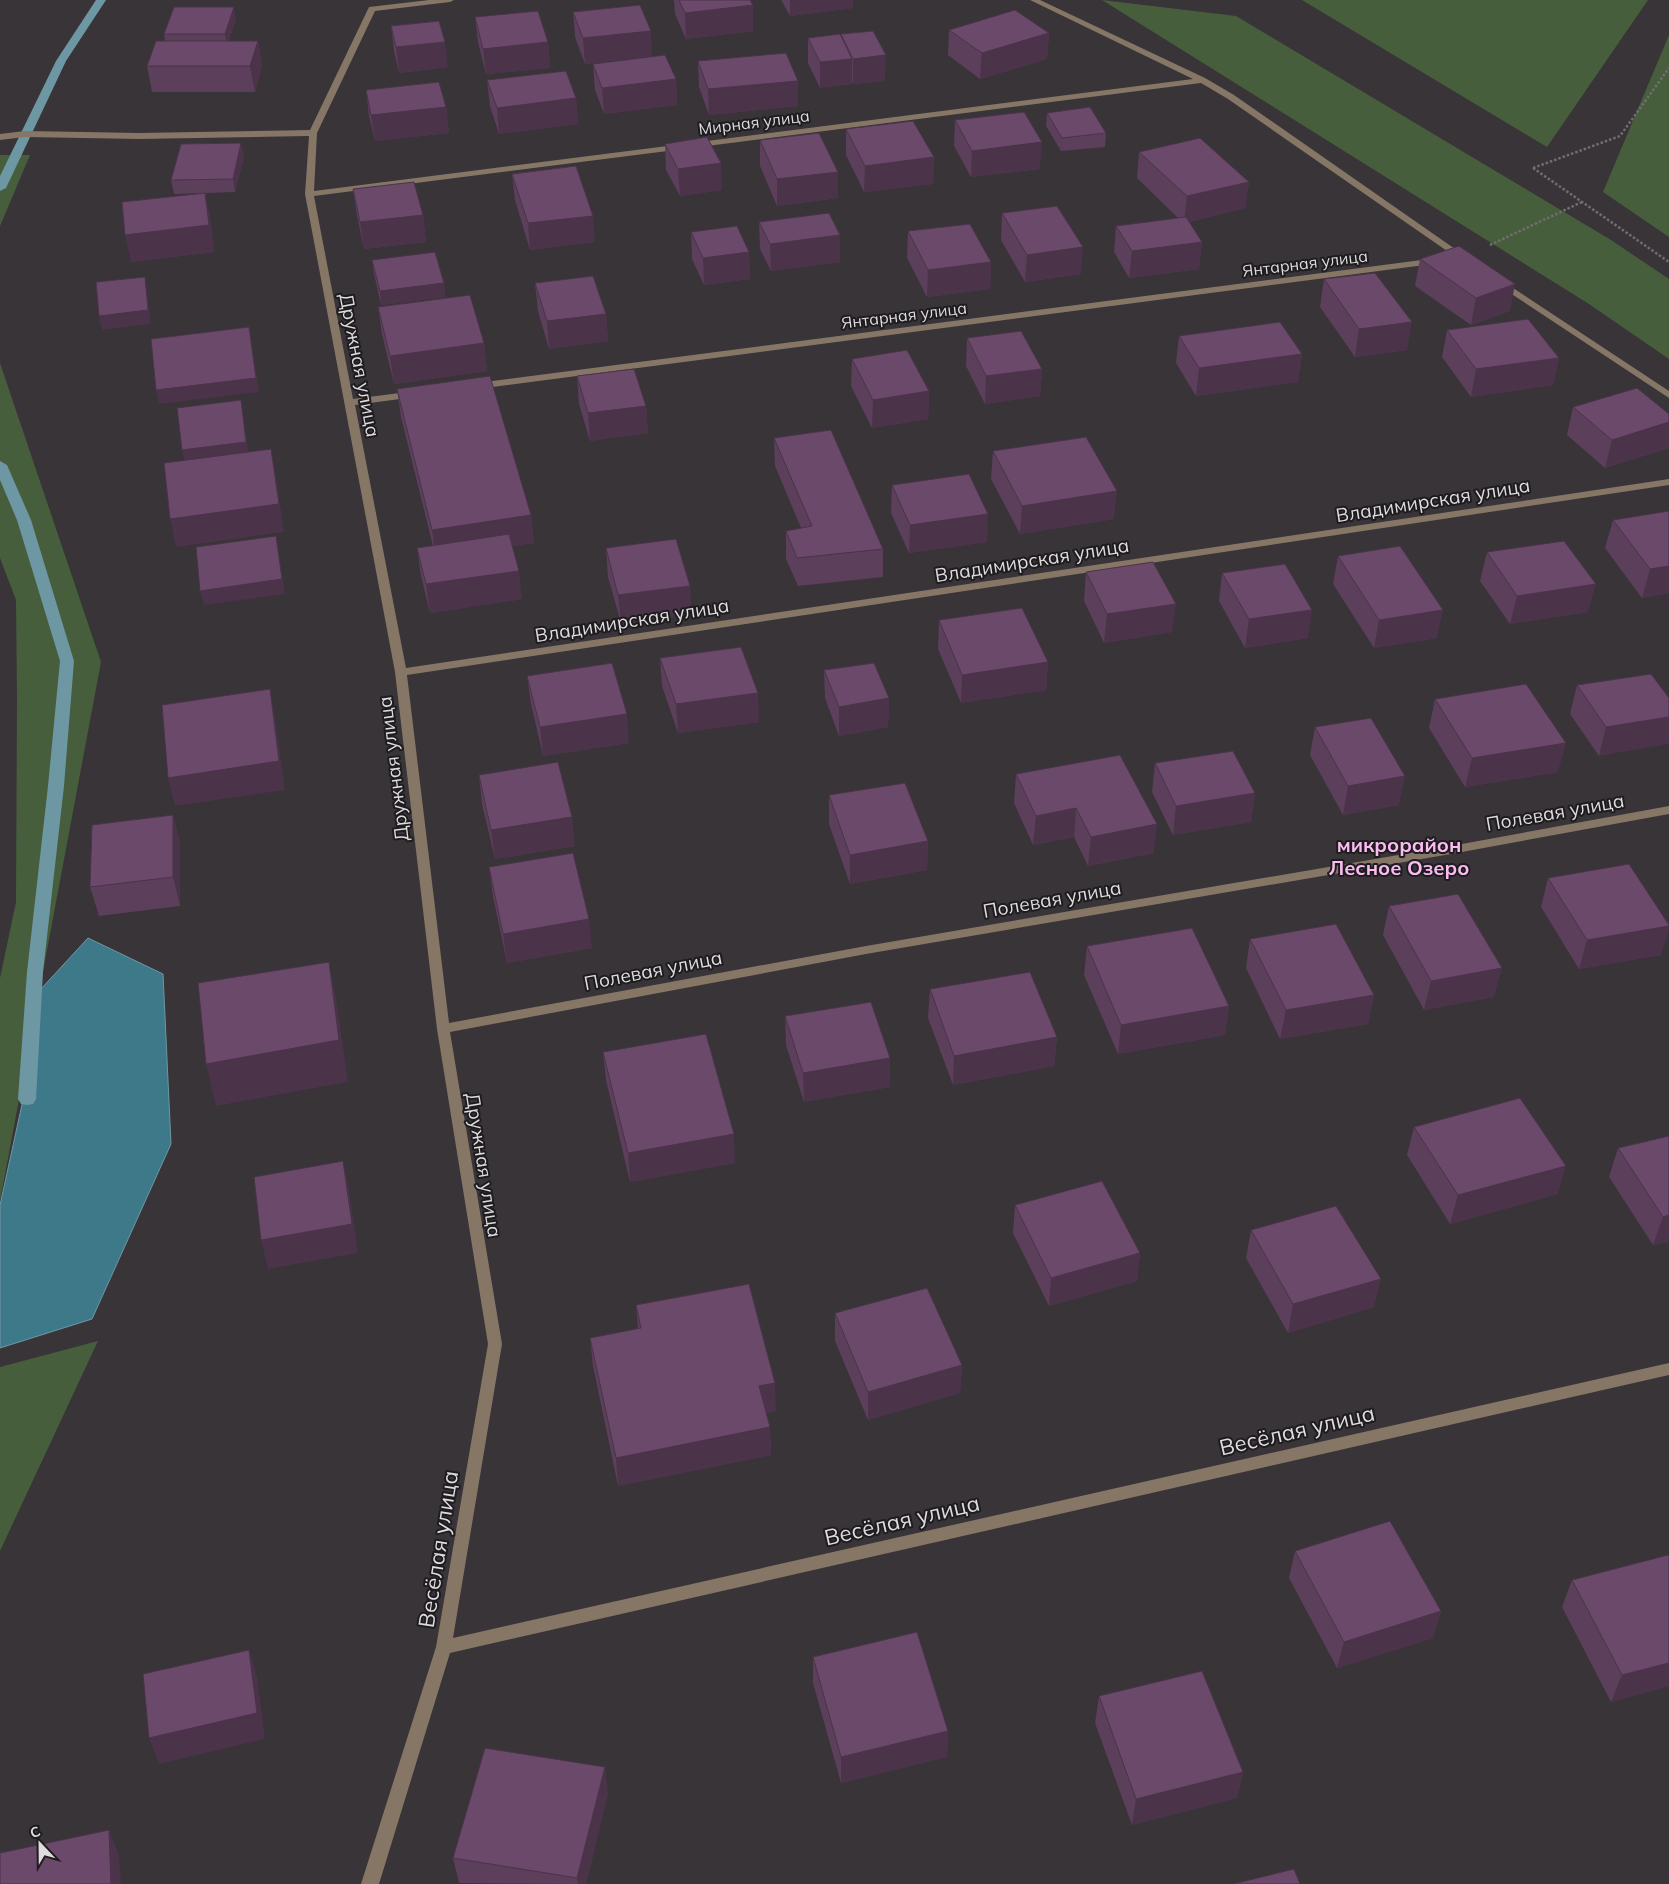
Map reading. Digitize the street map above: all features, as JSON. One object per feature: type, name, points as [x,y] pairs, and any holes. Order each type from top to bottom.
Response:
[{"type":"street","points":[[0,137],[25,134],[139,136],[313,133],[372,9],[450,0]]},
{"type":"street","points":[[1034,0],[1202,80],[1232,97],[1467,260]]},
{"type":"street","name":"Мирная улица","points":[[309,194],[1202,80]]},
{"type":"street","name":"Дружная улица","points":[[313,133],[309,194],[401,672],[443,1029],[495,1344]]},
{"type":"street","name":"Янтарная улица","points":[[467,387],[1467,260]]},
{"type":"street","points":[[1496,280],[1669,395]]},
{"type":"street","points":[[348,402],[427,392]]},
{"type":"street","name":"Владимирская улица","points":[[401,672],[1669,482]]},
{"type":"street","name":"Полевая улица","points":[[443,1029],[866,950],[1451,850],[1669,810]]},
{"type":"street","name":"Весёлая улица","points":[[495,1344],[444,1647],[1669,1369]]},
{"type":"street","points":[[370,1884],[444,1647]]},
{"type":"path","points":[[1669,68],[1620,136],[1533,168],[1669,262]]},
{"type":"path","points":[[1467,260],[1582,202]]},
{"type":"green space","points":[[1102,0],[1236,16],[1611,240],[1669,279],[1669,359],[1589,304]]},
{"type":"green space","points":[[1302,0],[1648,0],[1547,147]]},
{"type":"green space","points":[[1669,35],[1669,237],[1603,192]]},
{"type":"green space","points":[[0,155],[30,155],[0,226]]},
{"type":"green space","points":[[0,363],[101,662],[0,1201],[0,978],[16,902],[17,697],[16,600],[0,558]]},
{"type":"green space","points":[[98,1341],[0,1551],[0,1367]]},
{"type":"water","points":[[88,938],[163,974],[171,1144],[92,1319],[0,1348],[0,1205],[28,1077],[40,990]]},
{"type":"building","points":[[679,0],[750,0],[753,5],[685,13]]},
{"type":"building","points":[[640,5],[651,31],[583,38],[573,12]]},
{"type":"building","points":[[174,7],[234,7],[225,34],[164,34]]},
{"type":"building","points":[[1015,10],[1049,33],[982,53],[949,30]]},
{"type":"building","points":[[538,11],[548,42],[483,49],[475,17]]},
{"type":"building","points":[[439,21],[445,42],[396,47],[391,26]]},
{"type":"building","points":[[873,31],[886,55],[853,59],[841,34]]},
{"type":"building","points":[[840,34],[852,59],[820,62],[808,38]]},
{"type":"building","points":[[156,41],[258,41],[250,66],[147,66]]},
{"type":"building","points":[[786,53],[798,81],[708,89],[698,61]]},
{"type":"building","points":[[665,55],[676,79],[602,88],[593,64]]},
{"type":"building","points":[[566,71],[576,98],[497,108],[487,80]]},
{"type":"building","points":[[439,82],[446,107],[371,115],[366,90]]},
{"type":"building","points":[[1090,107],[1106,133],[1062,138],[1047,113]]},
{"type":"building","points":[[1024,112],[1042,142],[972,151],[955,120]]},
{"type":"building","points":[[913,121],[934,157],[865,166],[846,129]]},
{"type":"building","points":[[819,133],[838,172],[777,179],[760,140]]},
{"type":"building","points":[[707,137],[721,163],[678,169],[665,144]]},
{"type":"building","points":[[1200,138],[1249,182],[1187,196],[1139,152]]},
{"type":"building","points":[[241,143],[233,179],[171,180],[181,144]]},
{"type":"building","points":[[576,166],[593,216],[528,223],[512,174]]},
{"type":"building","points":[[414,182],[423,215],[360,222],[353,189]]},
{"type":"building","points":[[205,193],[209,225],[125,235],[122,202]]},
{"type":"building","points":[[1057,206],[1083,247],[1027,255],[1002,213]]},
{"type":"building","points":[[829,213],[840,235],[770,244],[759,222]]},
{"type":"building","points":[[1186,217],[1202,242],[1132,251],[1116,226]]},
{"type":"building","points":[[970,224],[991,262],[928,270],[908,231]]},
{"type":"building","points":[[737,226],[749,252],[703,258],[691,232]]},
{"type":"building","points":[[1459,246],[1515,284],[1476,298],[1420,259]]},
{"type":"building","points":[[435,252],[444,283],[380,291],[372,260]]},
{"type":"building","points":[[1375,273],[1412,322],[1359,329],[1324,279]]},
{"type":"building","points":[[593,276],[606,314],[547,321],[535,283]]},
{"type":"building","points":[[145,277],[148,310],[99,316],[96,282]]},
{"type":"building","points":[[470,295],[484,343],[390,356],[378,307]]},
{"type":"building","points":[[1528,319],[1559,358],[1476,369],[1447,330]]},
{"type":"building","points":[[1280,322],[1302,354],[1199,368],[1179,336]]},
{"type":"building","points":[[249,327],[256,378],[156,390],[151,339]]},
{"type":"building","points":[[1021,331],[1042,369],[986,376],[967,338]]},
{"type":"building","points":[[907,350],[929,391],[873,400],[852,359]]},
{"type":"building","points":[[634,369],[646,406],[588,413],[577,376]]},
{"type":"building","points":[[490,376],[531,515],[432,530],[397,389]]},
{"type":"building","points":[[1637,388],[1669,414],[1669,422],[1612,440],[1573,407]]},
{"type":"building","points":[[241,400],[246,442],[182,450],[177,408]]},
{"type":"building","points":[[831,430],[883,549],[797,558],[786,531],[812,526],[774,438]]},
{"type":"building","points":[[1086,437],[1117,491],[1022,506],[993,451]]},
{"type":"building","points":[[271,449],[279,504],[170,519],[164,463]]},
{"type":"building","points":[[969,474],[988,514],[910,525],[892,485]]},
{"type":"building","points":[[1669,511],[1669,566],[1650,569],[1613,520]]},
{"type":"building","points":[[509,534],[519,571],[426,584],[417,548]]},
{"type":"building","points":[[276,536],[282,579],[200,591],[196,547]]},
{"type":"building","points":[[676,539],[690,586],[618,595],[606,548]]},
{"type":"building","points":[[1564,541],[1596,584],[1517,596],[1487,552]]},
{"type":"building","points":[[1400,546],[1443,610],[1379,620],[1338,556]]},
{"type":"building","points":[[1153,562],[1176,604],[1107,614],[1086,572]]},
{"type":"building","points":[[1285,564],[1312,610],[1249,619],[1222,573]]},
{"type":"building","points":[[1022,608],[1048,662],[962,675],[939,620]]},
{"type":"building","points":[[741,647],[758,693],[676,704],[660,658]]},
{"type":"building","points":[[612,663],[627,714],[540,727],[527,676]]},
{"type":"building","points":[[874,663],[889,698],[839,707],[824,670]]},
{"type":"building","points":[[1651,674],[1669,698],[1669,717],[1606,727],[1577,685]]},
{"type":"building","points":[[1526,684],[1566,743],[1472,758],[1435,699]]},
{"type":"building","points":[[270,689],[279,761],[168,778],[162,705]]},
{"type":"building","points":[[1371,718],[1405,776],[1348,786],[1315,727]]},
{"type":"building","points":[[1233,751],[1255,793],[1176,806],[1155,763]]},
{"type":"building","points":[[1120,755],[1157,824],[1091,837],[1076,808],[1036,816],[1016,774]]},
{"type":"building","points":[[558,762],[572,817],[491,830],[479,775]]},
{"type":"building","points":[[905,783],[928,841],[850,855],[829,795]]},
{"type":"building","points":[[173,815],[173,877],[90,887],[92,825]]},
{"type":"building","points":[[573,853],[589,919],[503,934],[489,867]]},
{"type":"building","points":[[1629,864],[1669,926],[1587,940],[1548,878]]},
{"type":"building","points":[[1458,894],[1502,968],[1431,981],[1389,906]]},
{"type":"building","points":[[1336,924],[1374,995],[1286,1010],[1250,939]]},
{"type":"building","points":[[1192,928],[1229,1006],[1121,1025],[1087,946]]},
{"type":"building","points":[[329,962],[339,1040],[206,1064],[198,983]]},
{"type":"building","points":[[1030,972],[1057,1037],[954,1056],[930,989]]},
{"type":"building","points":[[871,1002],[890,1058],[803,1073],[785,1016]]},
{"type":"building","points":[[706,1034],[734,1134],[628,1153],[603,1052]]},
{"type":"building","points":[[1520,1098],[1566,1166],[1458,1195],[1414,1127]]},
{"type":"building","points":[[1669,1136],[1669,1215],[1663,1217],[1618,1148]]},
{"type":"building","points":[[343,1161],[352,1224],[261,1240],[254,1177]]},
{"type":"building","points":[[1102,1181],[1140,1253],[1051,1278],[1015,1205]]},
{"type":"building","points":[[1336,1206],[1381,1279],[1293,1304],[1251,1230]]},
{"type":"building","points":[[749,1284],[775,1383],[759,1386],[770,1427],[616,1458],[590,1338],[641,1328],[636,1305]]},
{"type":"building","points":[[927,1288],[962,1365],[868,1392],[835,1313]]},
{"type":"building","points":[[1390,1521],[1441,1611],[1344,1642],[1295,1551]]},
{"type":"building","points":[[1668,1555],[1669,1663],[1622,1675],[1572,1580]]},
{"type":"building","points":[[917,1632],[948,1731],[841,1757],[813,1657]]},
{"type":"building","points":[[249,1650],[257,1713],[149,1738],[143,1674]]},
{"type":"building","points":[[1202,1671],[1243,1772],[1136,1799],[1099,1696]]},
{"type":"building","points":[[485,1748],[605,1767],[577,1878],[453,1858]]},
{"type":"building","points":[[109,1830],[111,1884],[0,1884],[0,1853]]},
{"type":"building","points":[[1294,1869],[1300,1884],[1233,1884]]},
{"type":"waterway","points":[[0,188],[61,61],[101,0]]},
{"type":"waterway","points":[[0,465],[24,520],[67,661],[56,786],[35,972],[27,1099]]},
{"type":"district","name":"микрорайон Лесное Озеро","points":[[1399,856]]}]
